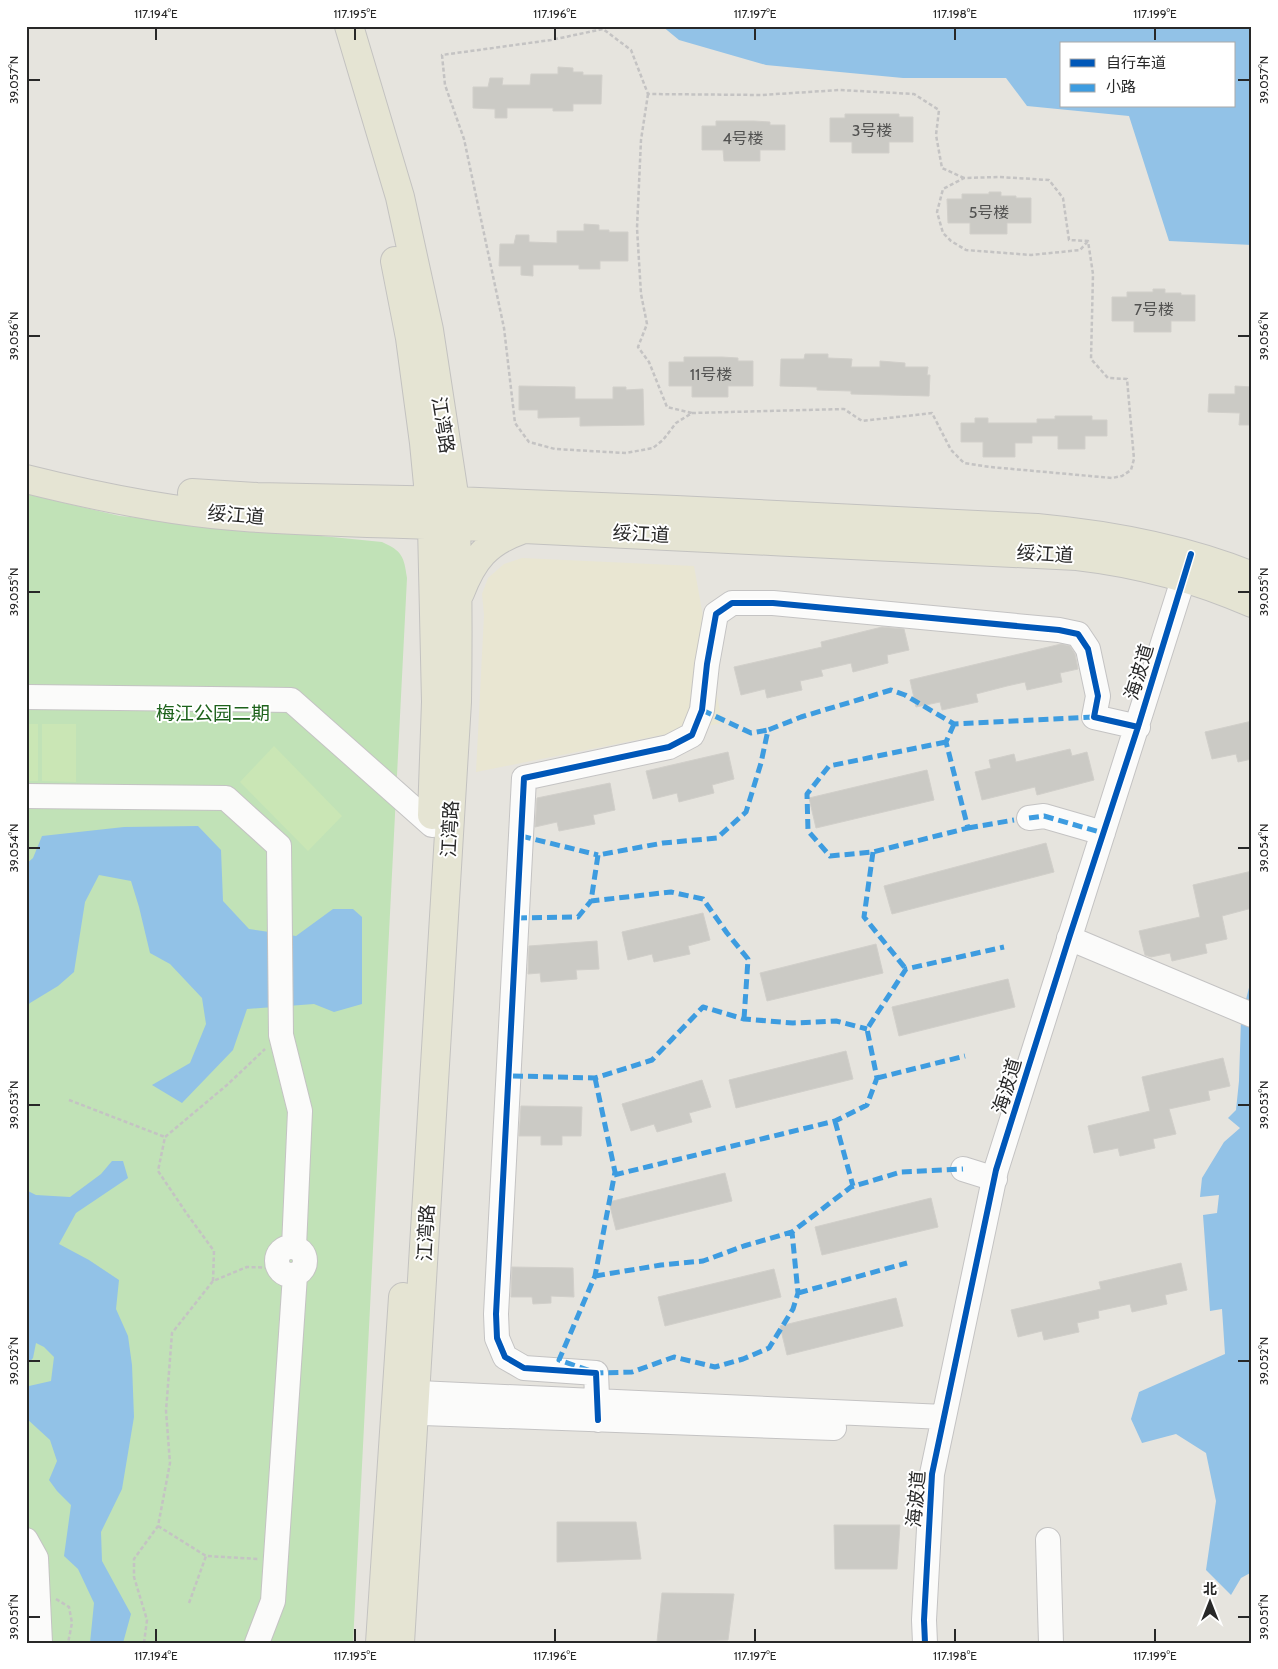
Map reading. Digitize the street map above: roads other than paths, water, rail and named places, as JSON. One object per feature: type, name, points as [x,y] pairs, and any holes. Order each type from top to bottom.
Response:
[{"type":"main road","name":"江湾路","points":[[330,26],[364,132],[386,215],[410,338],[424,442],[444,526]]},
{"type":"main road","name":"江湾路","points":[[350,26],[402,206],[429,330],[444,526],[446,599],[457,702],[406,1402],[380,1643]]},
{"type":"main road","name":"绥江道","points":[[26,463],[116,484],[179,492],[257,497],[368,512],[444,526]]},
{"type":"main road","name":"绥江道","points":[[26,479],[77,492],[175,509],[244,517],[368,512]]},
{"type":"main road","points":[[368,512],[391,529],[406,537],[416,547],[422,556],[429,576],[446,599],[484,550],[505,535],[522,516],[501,510],[444,526]]},
{"type":"main road","name":"绥江道","points":[[522,516],[676,510],[1037,528],[1079,532],[1136,541],[1188,566],[1222,589],[1252,603]]},
{"type":"main road","name":"绥江道","points":[[1188,566],[1224,565],[1252,576]]},
{"type":"main road","name":"江湾路","points":[[400,1643],[406,1402],[436,702],[446,599]]},
{"type":"street","name":"海波道","points":[[925,1643],[924,1620],[932,1474],[995,1180],[1069,938],[1188,566]]},
{"type":"street","points":[[597,1410],[596,1373],[524,1368],[505,1356],[497,1338],[496,1314],[524,778],[669,747],[692,735],[702,710],[707,664],[716,614],[732,603],[773,603],[1059,630],[1078,634],[1088,648],[1098,696],[1094,718],[1138,727]]},
{"type":"street","points":[[26,697],[291,700],[432,825]]},
{"type":"street","points":[[26,796],[226,798],[279,846],[281,1035],[300,1111],[294,1247],[302,1252],[305,1261],[302,1270],[287,1272],[276,1560],[272,1602],[257,1643]]},
{"type":"street","points":[[1028,818],[1044,816],[1103,833]]},
{"type":"street","points":[[1069,938],[1252,1015]]},
{"type":"street","points":[[963,1169],[995,1180]]},
{"type":"street","points":[[406,1402],[942,1425]]},
{"type":"street","points":[[26,1540],[36,1558],[40,1643]]},
{"type":"street","points":[[1048,1540],[1051,1643]]},
{"type":"water","points":[[662,26],[1252,26],[1252,245],[1169,241],[1129,116],[1027,106],[1006,78],[903,78],[766,65],[679,40]]},
{"type":"water","points":[[198,826],[221,850],[223,901],[249,929],[296,936],[333,909],[353,909],[362,917],[362,1004],[334,1012],[314,1004],[247,1009],[233,1050],[182,1103],[152,1085],[190,1063],[206,1024],[202,998],[170,964],[150,953],[131,881],[99,875],[85,902],[74,972],[58,986],[26,1007],[26,864],[33,858],[42,836],[124,827]]},
{"type":"water","points":[[1252,976],[1252,1572],[1241,1578],[1231,1595],[1206,1570],[1216,1501],[1206,1453],[1176,1434],[1142,1443],[1131,1419],[1139,1392],[1225,1354],[1222,1309],[1210,1311],[1203,1215],[1217,1213],[1219,1195],[1200,1197],[1202,1178],[1224,1142],[1240,1128],[1228,1118],[1236,1110],[1241,1019]]},
{"type":"water","points":[[112,1161],[123,1161],[128,1178],[76,1213],[59,1244],[89,1260],[119,1280],[116,1309],[128,1336],[132,1365],[134,1417],[122,1489],[101,1532],[102,1561],[131,1614],[123,1643],[90,1643],[94,1603],[78,1569],[64,1556],[71,1505],[49,1480],[57,1461],[50,1440],[26,1418],[26,1388],[51,1381],[54,1357],[44,1347],[36,1343],[33,1358],[26,1366],[26,1190],[36,1195],[70,1197],[101,1174]]},
{"type":"park label","name":"梅江公园二期","points":[[213,713]]}]
